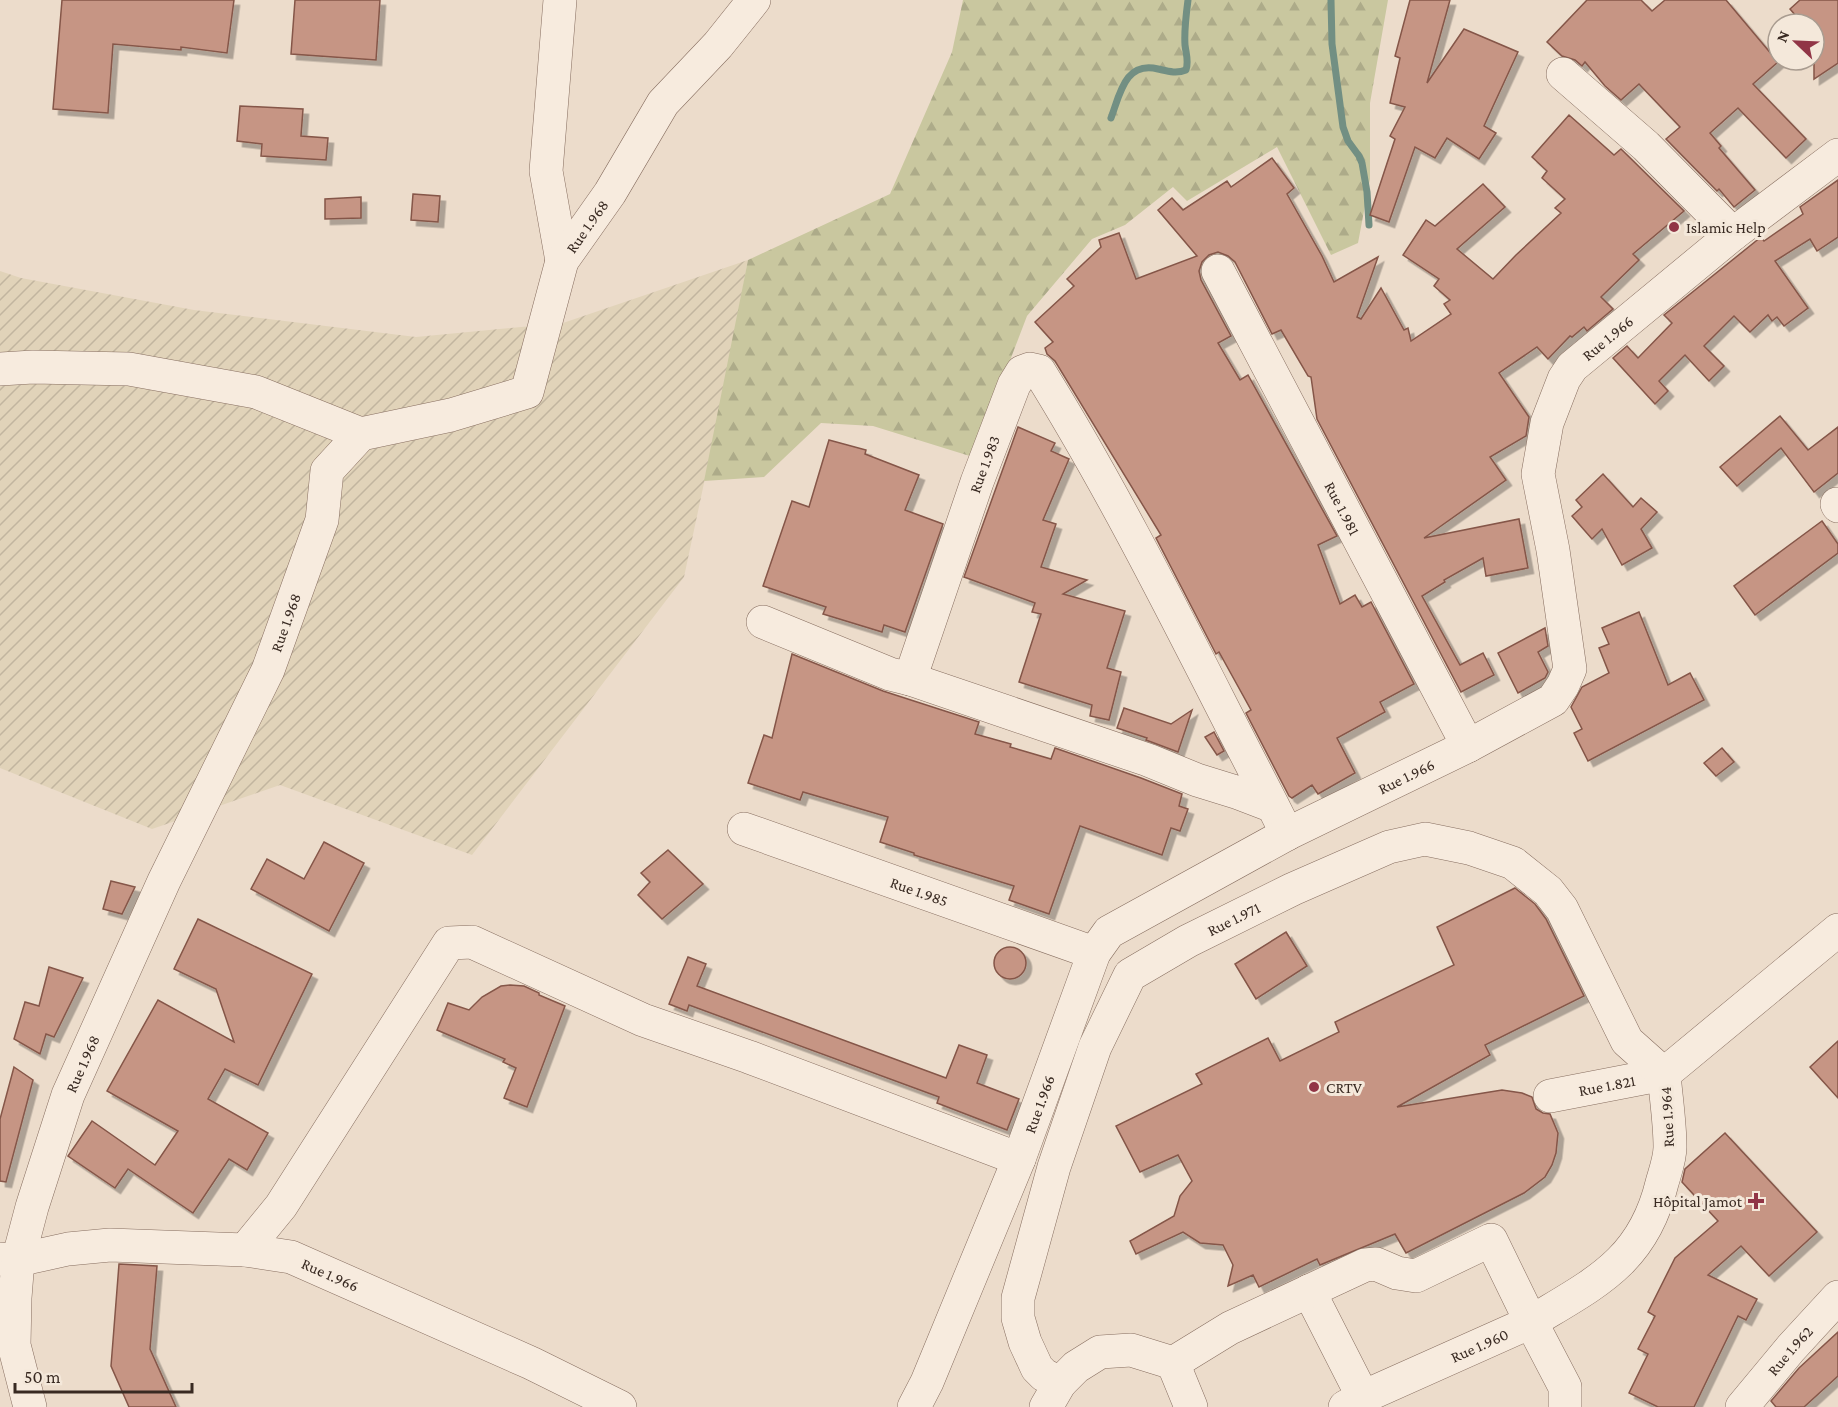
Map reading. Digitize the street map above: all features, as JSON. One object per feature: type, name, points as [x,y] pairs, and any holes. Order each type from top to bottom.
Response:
[{"type":"street","points":[[560,0],[546,171],[562,261]]},
{"type":"street","name":"Rue 1.968","points":[[30,1407],[14,1345],[15,1298],[9,1259],[32,1208],[68,1095],[164,881],[268,670],[322,520],[327,471],[361,434],[451,415],[527,392],[562,261],[610,193],[663,103],[718,45],[754,0]]},
{"type":"street","points":[[1563,74],[1646,146],[1733,234]]},
{"type":"street","name":"Rue 1.966","points":[[914,1407],[927,1382],[1019,1159],[1094,953],[1109,932],[1280,820],[1468,746],[1553,700],[1570,669],[1553,550],[1538,474],[1547,423],[1564,379],[1572,367],[1733,234],[1838,155]]},
{"type":"street","name":"Rue 1.981","points":[[1218,271],[1468,746]]},
{"type":"street","points":[[0,369],[33,367],[129,369],[256,392],[361,434]]},
{"type":"street","name":"Rue 1.983","points":[[910,679],[977,482],[1014,385],[1022,372],[1030,369],[1039,371],[1076,431],[1143,554],[1280,820]]},
{"type":"street","points":[[762,622],[890,674],[1148,760],[1197,780],[1239,793],[1280,820]]},
{"type":"street","name":"Rue 1.985","points":[[744,829],[1094,953]]},
{"type":"street","name":"Rue 1.971","points":[[1053,1395],[1025,1342],[1018,1318],[1019,1290],[1048,1188],[1095,1047],[1130,975],[1188,941],[1293,889],[1389,847],[1425,839],[1469,848],[1514,863],[1548,891],[1562,909],[1627,1041],[1664,1074]]},
{"type":"street","name":"Rue 1.964","points":[[1531,1322],[1591,1286],[1628,1255],[1644,1232],[1658,1199],[1670,1149],[1664,1074],[1838,930]]},
{"type":"street","points":[[245,1250],[281,1206],[449,943],[472,942],[643,1020],[749,1057],[1019,1159]]},
{"type":"street","name":"Rue 1.821","points":[[1550,1096],[1664,1074]]},
{"type":"street","points":[[1053,1395],[1076,1366],[1100,1352],[1131,1350],[1173,1363],[1230,1329],[1365,1265],[1376,1264],[1397,1273],[1416,1276],[1491,1240],[1565,1387],[1565,1407]]},
{"type":"street","name":"Rue 1.966","points":[[9,1259],[68,1249],[110,1245],[245,1250],[291,1257],[531,1363],[620,1407]]},
{"type":"street","points":[[1309,1291],[1354,1402]]},
{"type":"street","name":"Rue 1.962","points":[[1742,1407],[1797,1341],[1838,1297]]},
{"type":"street","name":"Rue 1.960","points":[[1354,1402],[1531,1322]]},
{"type":"street","points":[[1173,1363],[1191,1407]]},
{"type":"shaded area","points":[[748,260],[723,394],[684,577],[472,855],[280,785],[152,829],[0,768],[0,271],[21,278],[194,310],[416,337],[563,323]]},
{"type":"green space","points":[[963,0],[1388,0],[1370,103],[1370,179],[1358,243],[1331,255],[1277,147],[1187,201],[1173,187],[1125,225],[1092,239],[1027,316],[973,457],[873,426],[821,423],[764,477],[704,481],[748,260],[890,194],[952,52]]},
{"type":"building","points":[[62,0],[234,0],[227,53],[181,47],[181,50],[113,44],[108,113],[53,109]]},
{"type":"building","points":[[295,0],[380,0],[376,60],[291,54]]},
{"type":"building","points":[[1410,0],[1450,0],[1427,83],[1464,29],[1518,52],[1484,126],[1496,133],[1479,159],[1447,138],[1435,158],[1415,147],[1389,222],[1370,215],[1395,139],[1390,136],[1405,107],[1390,103],[1400,58],[1395,56]]},
{"type":"building","points":[[1587,0],[1641,0],[1652,11],[1665,0],[1726,0],[1766,48],[1767,72],[1753,84],[1806,139],[1786,158],[1738,108],[1710,133],[1721,146],[1719,148],[1755,190],[1734,207],[1719,189],[1717,191],[1666,139],[1680,127],[1639,84],[1621,100],[1605,86],[1585,62],[1582,66],[1575,60],[1562,56],[1547,42]]},
{"type":"building","points":[[1800,0],[1838,0],[1838,63],[1826,71],[1826,12],[1793,12],[1790,9]]},
{"type":"building","points":[[1814,72],[1824,72],[1814,79]]},
{"type":"building","points":[[240,106],[303,109],[301,136],[328,138],[326,160],[261,156],[262,144],[237,141]]},
{"type":"building","points":[[1569,115],[1614,155],[1621,149],[1684,211],[1633,254],[1639,260],[1601,297],[1613,309],[1587,331],[1584,327],[1572,337],[1570,336],[1548,359],[1537,347],[1499,373],[1529,417],[1526,436],[1490,457],[1506,480],[1424,538],[1519,519],[1528,568],[1486,576],[1483,558],[1444,580],[1445,582],[1422,596],[1460,665],[1483,653],[1494,675],[1461,692],[1317,419],[1311,377],[1308,376],[1281,330],[1272,334],[1235,262],[1218,252],[1209,255],[1202,262],[1199,271],[1201,280],[1231,336],[1218,343],[1240,380],[1248,375],[1337,536],[1318,545],[1340,604],[1355,595],[1362,607],[1371,602],[1414,684],[1380,702],[1385,712],[1337,738],[1355,773],[1318,794],[1312,785],[1292,798],[1246,713],[1251,710],[1219,652],[1216,654],[1156,538],[1161,535],[1055,361],[1047,354],[1045,348],[1053,342],[1035,322],[1074,286],[1067,279],[1101,247],[1099,240],[1119,233],[1136,279],[1197,256],[1158,210],[1172,198],[1183,210],[1227,181],[1231,187],[1272,158],[1294,188],[1287,194],[1334,282],[1378,257],[1357,317],[1361,319],[1381,288],[1404,330],[1408,328],[1411,341],[1451,314],[1444,304],[1450,300],[1434,286],[1439,279],[1403,255],[1426,220],[1435,226],[1483,184],[1505,207],[1457,249],[1493,279],[1561,213],[1555,208],[1565,199],[1542,178],[1547,171],[1532,157]]},
{"type":"building","points":[[1838,180],[1838,237],[1817,251],[1810,239],[1775,261],[1808,308],[1784,326],[1777,317],[1772,321],[1768,315],[1750,332],[1734,316],[1704,346],[1724,366],[1709,381],[1685,355],[1659,381],[1668,391],[1655,404],[1613,358],[1627,346],[1638,358],[1672,323],[1664,315],[1761,237],[1764,241],[1803,214],[1800,207]]},
{"type":"building","points":[[413,194],[440,196],[438,222],[411,220]]},
{"type":"building","points":[[361,197],[361,218],[325,219],[325,199]]},
{"type":"building","points":[[1780,416],[1808,450],[1838,427],[1838,473],[1814,492],[1781,448],[1737,486],[1720,467]]},
{"type":"building","points":[[1018,427],[1055,443],[1051,451],[1069,459],[1043,520],[1056,524],[1041,567],[1087,580],[1063,594],[1125,611],[1107,668],[1121,672],[1109,720],[1090,716],[1092,705],[1019,682],[1041,614],[1032,612],[1035,603],[964,577]]},
{"type":"building","points":[[829,440],[866,450],[865,454],[919,475],[905,510],[943,524],[905,632],[884,625],[882,632],[823,614],[826,607],[763,586],[792,501],[809,507]]},
{"type":"building","points":[[1603,474],[1633,507],[1641,498],[1657,512],[1641,529],[1652,548],[1622,565],[1602,529],[1592,539],[1572,516],[1582,507],[1576,500]]},
{"type":"building","points":[[1822,521],[1838,544],[1838,553],[1755,615],[1734,586]]},
{"type":"building","points":[[1639,612],[1668,685],[1690,673],[1704,700],[1588,761],[1574,733],[1582,729],[1571,707],[1582,687],[1609,673],[1599,648],[1609,644],[1602,628]]},
{"type":"building","points":[[1545,628],[1548,646],[1538,652],[1548,672],[1545,678],[1518,693],[1498,653]]},
{"type":"building","points":[[792,654],[883,691],[979,722],[975,734],[1011,744],[1010,747],[1051,759],[1055,748],[1182,794],[1179,806],[1188,809],[1180,831],[1171,828],[1162,855],[1080,826],[1049,914],[1009,900],[1014,886],[880,842],[888,817],[803,792],[800,800],[748,783],[764,735],[772,738]]},
{"type":"building","points":[[1124,708],[1171,724],[1192,710],[1178,752],[1117,728]]},
{"type":"building","points":[[1214,732],[1224,751],[1217,755],[1205,737]]},
{"type":"building","points":[[1722,748],[1734,762],[1716,776],[1704,763]]},
{"type":"building","points":[[324,842],[364,863],[329,931],[251,889],[267,859],[304,879]]},
{"type":"building","points":[[668,850],[703,884],[662,919],[638,895],[650,882],[641,873]]},
{"type":"building","points":[[111,881],[135,887],[122,914],[103,909]]},
{"type":"building","name":"CRTV","points":[[1515,888],[1535,904],[1546,919],[1584,996],[1485,1045],[1490,1055],[1397,1107],[1502,1090],[1532,1097],[1536,1109],[1550,1114],[1558,1133],[1556,1153],[1545,1177],[1524,1193],[1406,1253],[1395,1234],[1320,1265],[1317,1259],[1259,1287],[1253,1275],[1228,1286],[1233,1265],[1223,1245],[1200,1243],[1183,1232],[1136,1254],[1130,1241],[1174,1216],[1180,1196],[1192,1181],[1178,1155],[1140,1172],[1116,1126],[1202,1084],[1196,1074],[1268,1038],[1280,1061],[1339,1032],[1335,1022],[1454,965],[1437,927]]},
{"type":"building","points":[[198,919],[312,974],[258,1085],[225,1069],[208,1099],[268,1133],[247,1170],[229,1159],[193,1213],[128,1169],[115,1188],[68,1156],[92,1121],[155,1165],[178,1131],[107,1091],[158,1000],[234,1042],[216,989],[174,969]]},
{"type":"building","points":[[1286,932],[1307,966],[1256,999],[1235,964]]},
{"type":"building","points":[[1010,947],[1021,952],[1026,963],[1021,974],[1010,979],[999,974],[994,963],[999,952]]},
{"type":"building","points":[[688,957],[706,964],[697,986],[946,1078],[959,1045],[987,1055],[977,1083],[1019,1099],[1007,1130],[937,1103],[939,1097],[689,1005],[687,1011],[669,1004]]},
{"type":"building","points":[[49,967],[83,978],[54,1037],[46,1034],[40,1054],[14,1039],[25,1002],[39,1006]]},
{"type":"building","points":[[501,986],[524,986],[565,1006],[527,1107],[504,1098],[516,1068],[503,1062],[505,1059],[437,1030],[448,1003],[469,1010],[482,997]]},
{"type":"building","points":[[1838,1041],[1838,1098],[1810,1067]]},
{"type":"building","points":[[14,1067],[33,1080],[6,1182],[0,1181],[0,1119]]},
{"type":"building","points":[[1725,1133],[1817,1232],[1769,1276],[1741,1246],[1708,1275],[1757,1299],[1746,1320],[1738,1316],[1694,1407],[1658,1407],[1629,1393],[1648,1354],[1638,1349],[1655,1316],[1648,1312],[1675,1258],[1718,1221],[1682,1182],[1685,1169]]},
{"type":"building","points":[[119,1264],[157,1266],[150,1349],[176,1407],[129,1407],[111,1366]]},
{"type":"building","points":[[1838,1332],[1838,1376],[1804,1407],[1776,1407],[1771,1401],[1799,1368]]},
{"type":"waterway","points":[[1111,118],[1121,90],[1131,75],[1138,70],[1147,68],[1175,72],[1186,70],[1185,34],[1188,0]]},
{"type":"waterway","points":[[1331,0],[1332,44],[1343,127],[1348,141],[1362,163],[1369,225]]},
{"type":"place","name":"Islamic Help","points":[[1674,227]]},
{"type":"place","name":"CRTV","points":[[1314,1087]]},
{"type":"place","name":"Hôpital Jamot","points":[[1756,1201]]}]
